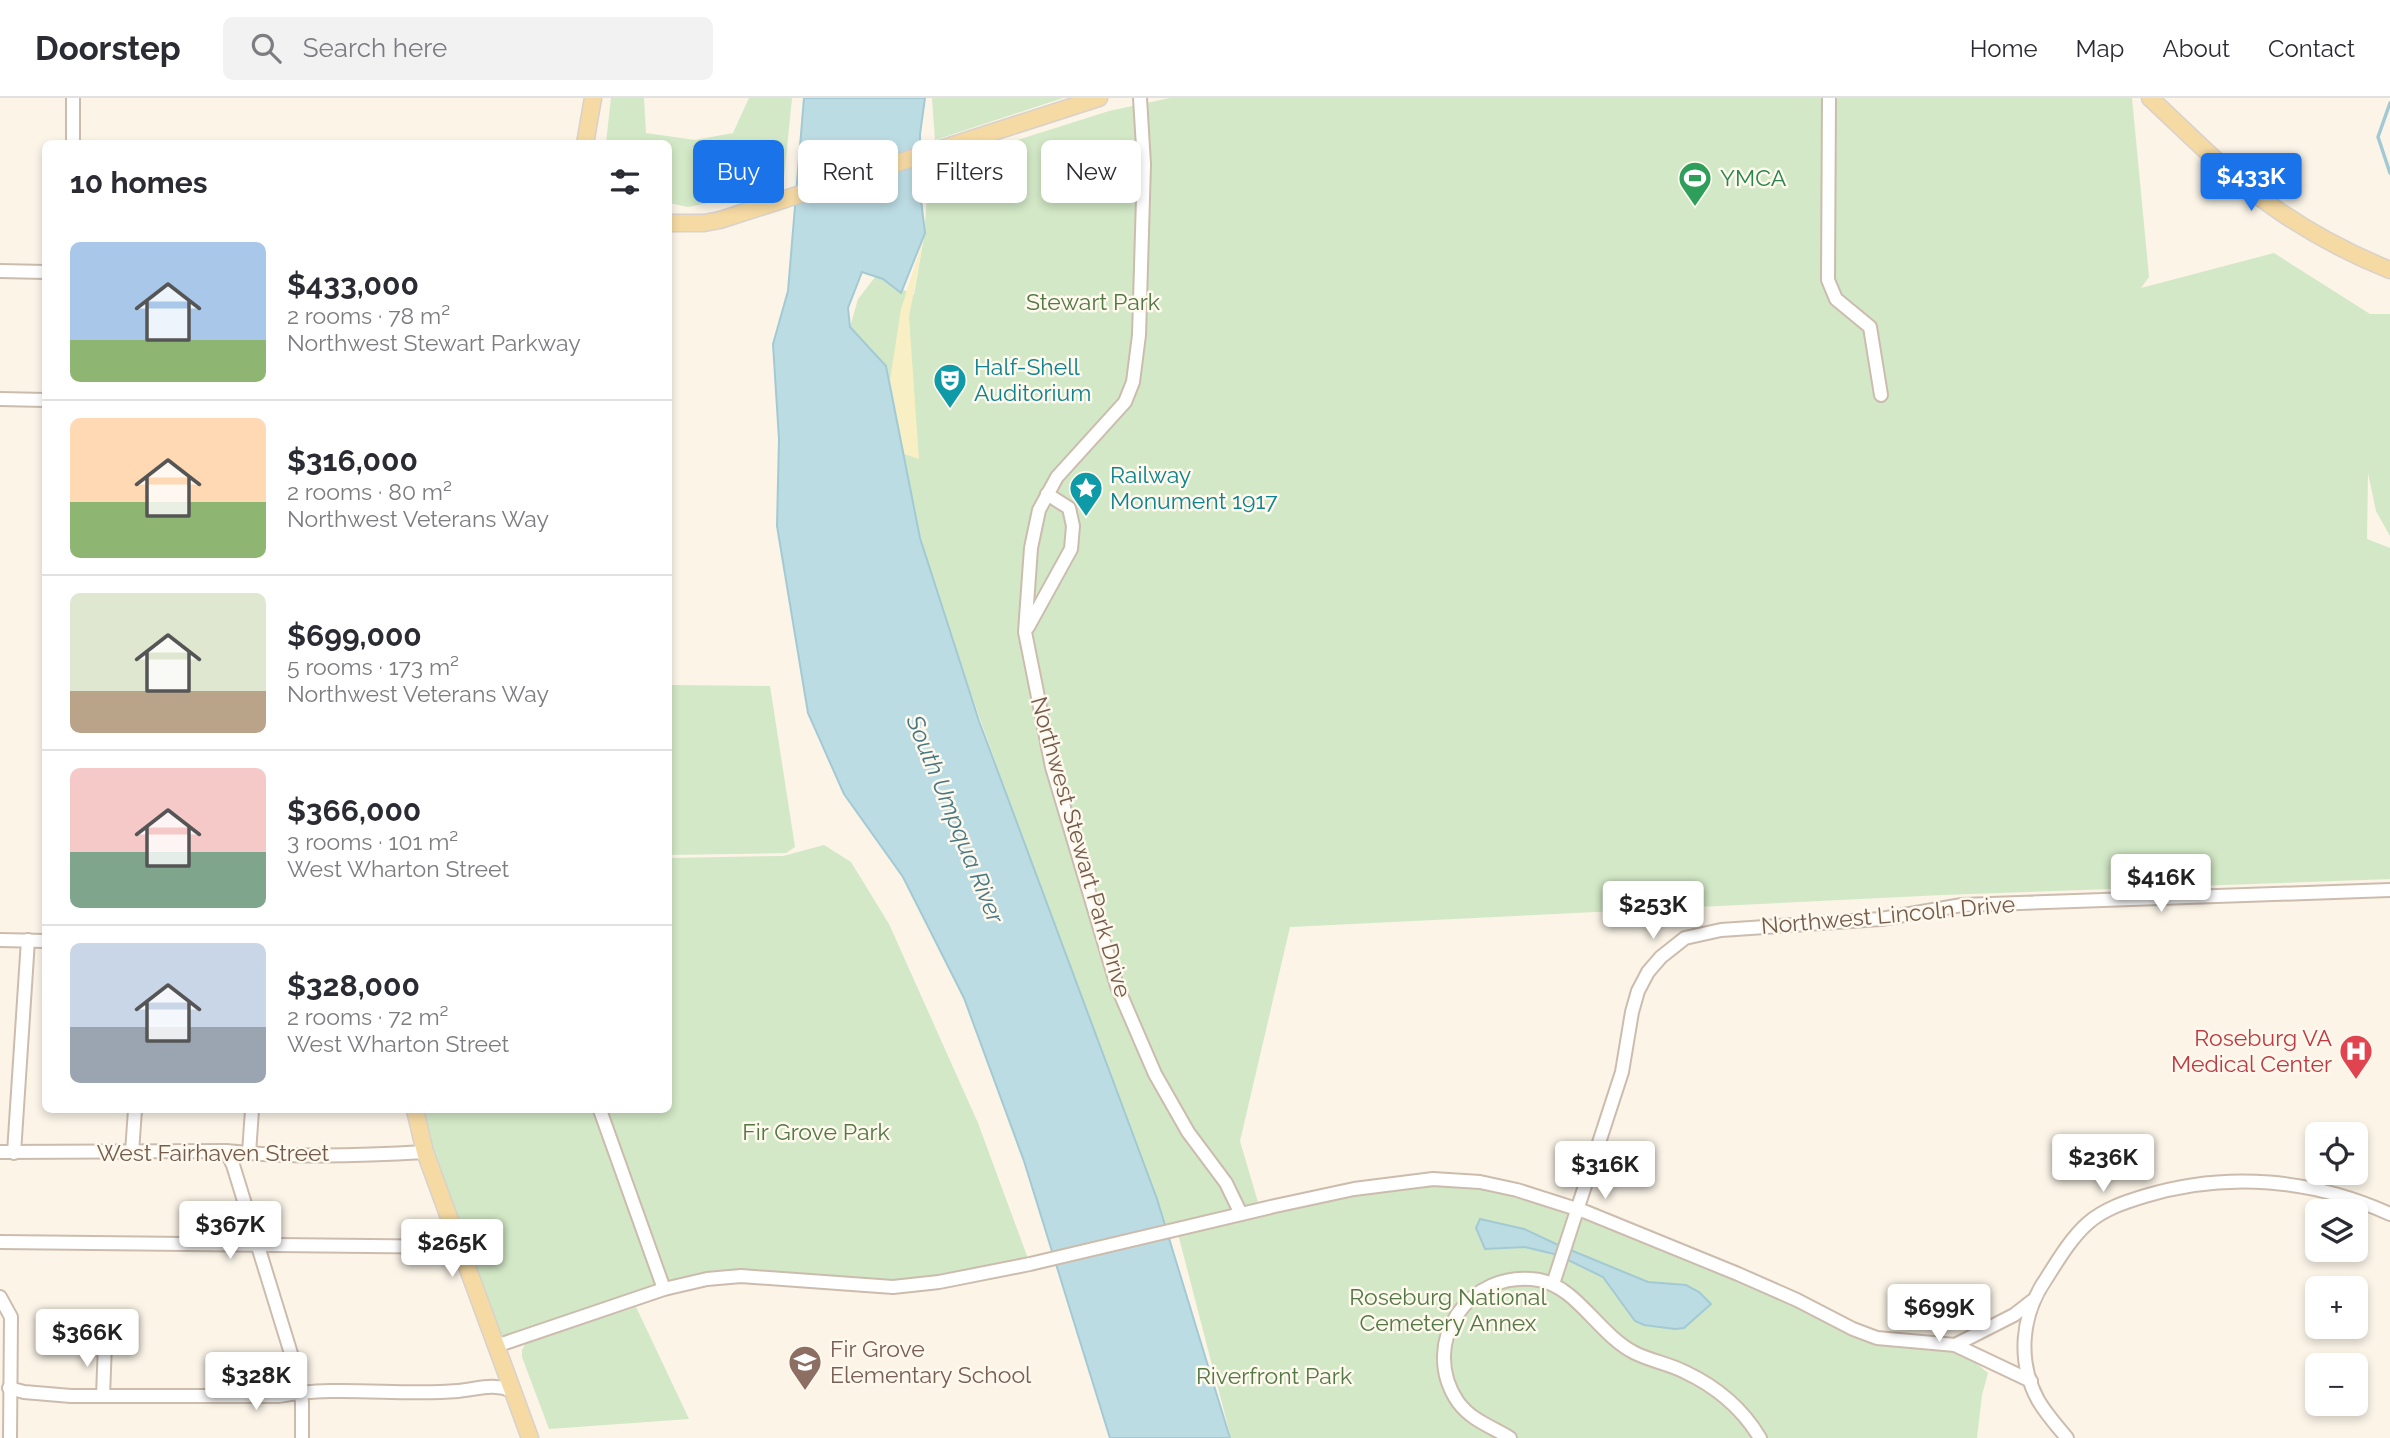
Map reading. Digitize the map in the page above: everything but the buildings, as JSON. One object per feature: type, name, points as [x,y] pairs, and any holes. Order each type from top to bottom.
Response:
[{"type":"main road","points":[[586,140],[593,98]]},
{"type":"main road","points":[[672,223],[720,220],[1098,98]]},
{"type":"main road","points":[[2150,98],[2259,197],[2326,240],[2390,270]]},
{"type":"main road","points":[[416,1113],[425,1152],[530,1438]]},
{"type":"street","points":[[73,98],[73,140]]},
{"type":"street","name":"Northwest Stewart Park Drive","points":[[1140,98],[1144,164],[1139,335],[1133,382],[1125,402],[1114,417],[1057,477],[1047,494],[1035,523],[1025,632],[1052,767],[1117,986],[1155,1074],[1188,1132],[1226,1183],[1241,1214]]},
{"type":"street","points":[[1829,98],[1828,280],[1836,299],[1870,327],[1881,395]]},
{"type":"street","points":[[0,271],[42,272]]},
{"type":"street","points":[[0,399],[42,400]]},
{"type":"street","points":[[1025,632],[1072,549],[1073,526],[1069,508],[1047,494]]},
{"type":"street","name":"Northwest Lincoln Drive","points":[[1553,1284],[1622,1072],[1638,991],[1648,972],[1661,957],[1685,938],[1721,930],[1881,919],[1962,905],[2390,890]]},
{"type":"street","points":[[0,940],[42,941]]},
{"type":"street","points":[[14,1153],[28,940]]},
{"type":"street","points":[[132,1152],[135,1113]]},
{"type":"street","points":[[249,1153],[252,1113]]},
{"type":"street","points":[[601,1113],[664,1289]]},
{"type":"street","points":[[226,1151],[233,1165],[291,1352],[300,1392],[302,1438]]},
{"type":"street","name":"West Fairhaven Street","points":[[0,1152],[226,1151],[382,1155],[425,1152]]},
{"type":"street","points":[[496,1346],[664,1289],[707,1279],[741,1276],[893,1287],[951,1280],[1354,1189],[1433,1180],[1480,1182],[1579,1209],[1738,1274],[1865,1334],[1898,1341],[1955,1345],[2031,1381]]},
{"type":"street","points":[[1955,1345],[2014,1315],[2032,1301],[2057,1262],[2087,1224],[2106,1211],[2127,1202],[2175,1188],[2227,1181],[2277,1182],[2336,1193],[2390,1214]]},
{"type":"street","points":[[0,1242],[460,1247]]},
{"type":"street","points":[[1510,1438],[1473,1418],[1457,1400],[1450,1387],[1444,1363],[1447,1336],[1461,1308],[1471,1297],[1496,1283],[1524,1278],[1553,1284],[1566,1291],[1594,1321],[1624,1346],[1648,1359],[1684,1371],[1718,1390],[1742,1413],[1760,1438]]},
{"type":"street","points":[[0,1297],[11,1317],[10,1438]]},
{"type":"street","points":[[2032,1301],[2024,1337],[2025,1357],[2031,1381],[2038,1399],[2067,1438]]},
{"type":"street","points":[[103,1396],[105,1343]]},
{"type":"street","points":[[9,1388],[47,1394],[103,1396],[279,1396],[300,1392],[458,1391],[487,1385],[511,1390]]},
{"type":"green space","points":[[611,98],[644,98],[646,133],[695,140],[693,203],[708,203],[688,207],[672,204],[672,140],[606,140]]},
{"type":"green space","points":[[749,98],[792,98],[784,178],[784,140],[695,140],[733,133]]},
{"type":"green space","points":[[932,98],[1063,98],[935,140]]},
{"type":"green space","points":[[1170,98],[2132,98],[2149,277],[2141,288],[2274,253],[2370,314],[2390,314],[2390,536],[2376,511],[2368,473],[2367,539],[2390,548],[2390,879],[1942,895],[1290,927],[1240,1141],[1260,1209],[1354,1189],[1480,1182],[1549,1200],[1898,1341],[1966,1355],[1988,1373],[1982,1395],[1977,1438],[1231,1438],[1177,1230],[1116,1244],[1018,826],[920,538],[887,366],[850,327],[858,299],[876,276],[914,295],[924,237],[926,203],[1027,203],[1027,140],[1017,140],[1109,111]]},
{"type":"green space","points":[[672,685],[770,686],[795,847],[786,853],[672,855]]},
{"type":"green space","name":"Fir Grove Park","points":[[824,845],[851,862],[889,924],[978,1123],[1030,1264],[893,1287],[721,1278],[496,1346],[416,1113],[672,1113],[672,858],[783,856]]},
{"type":"green space","points":[[636,1307],[689,1419],[549,1429],[522,1357],[526,1343]]},
{"type":"sand","points":[[924,237],[909,317],[919,459],[904,454],[890,380],[901,309]]},
{"type":"water","name":"South Umpqua River","points":[[804,98],[925,98],[920,140],[912,140],[912,203],[921,203],[925,233],[901,293],[883,279],[862,272],[848,308],[850,327],[886,366],[920,538],[979,721],[1157,1199],[1230,1438],[1110,1438],[1024,1161],[964,998],[903,877],[844,794],[808,713],[777,526],[779,439],[773,344],[788,291],[798,170],[798,203],[898,203],[898,140],[801,140]]},
{"type":"water","points":[[1480,1219],[1524,1229],[1648,1282],[1686,1285],[1699,1292],[1711,1304],[1684,1328],[1644,1325],[1635,1321],[1603,1277],[1558,1255],[1525,1247],[1485,1249],[1476,1228]]},
{"type":"waterway","points":[[2390,103],[2378,137],[2390,173]]},
{"type":"place","name":"YMCA","points":[[1695,208]]},
{"type":"place","name":"Half-Shell Auditorium","points":[[950,410]]},
{"type":"place","name":"Railway Monument 1917","points":[[1086,518]]},
{"type":"place","name":"Roseburg VA Medical Center","points":[[2356,1081]]},
{"type":"place","name":"Fir Grove Elementary School","points":[[805,1392]]},
{"type":"park label","name":"Stewart Park","points":[[1093,302]]},
{"type":"park label","name":"Roseburg National Cemetery Annex","points":[[1448,1310]]},
{"type":"park label","name":"Riverfront Park","points":[[1274,1376]]}]
